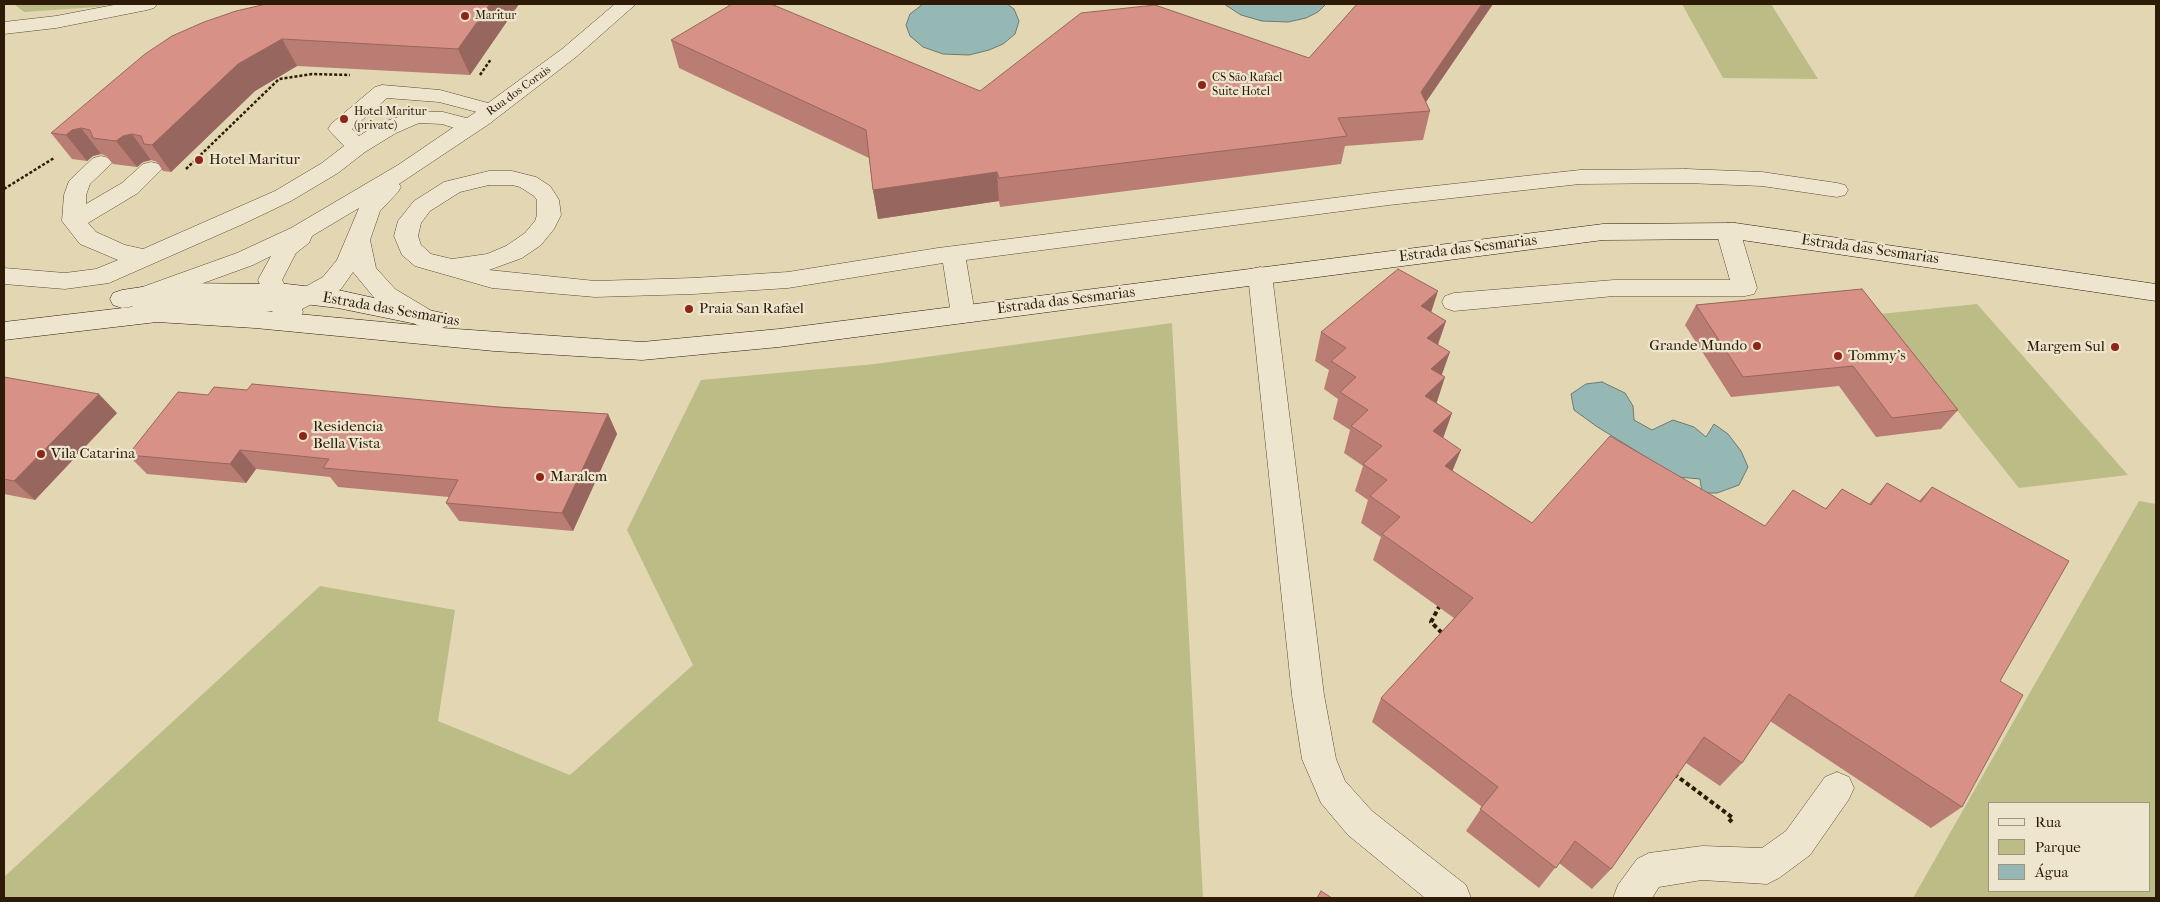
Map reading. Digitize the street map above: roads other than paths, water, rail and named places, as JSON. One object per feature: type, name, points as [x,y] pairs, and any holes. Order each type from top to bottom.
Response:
[{"type":"street","points":[[4,28],[56,22],[147,4]]},
{"type":"street","name":"Rua dos Corais","points":[[406,170],[470,126],[569,53],[626,4]]},
{"type":"street","points":[[357,147],[339,129],[382,91],[440,96],[492,110]]},
{"type":"street","points":[[4,276],[64,280],[100,277],[235,219],[283,196],[330,168],[357,147],[388,128],[417,118],[443,118],[470,126]]},
{"type":"street","points":[[101,163],[80,181],[75,195],[74,221],[88,238],[119,252],[145,258]]},
{"type":"street","points":[[74,221],[130,188],[151,169]]},
{"type":"street","points":[[141,296],[245,259],[299,233],[406,170]]},
{"type":"street","points":[[310,296],[332,283],[347,263],[370,208],[406,170]]},
{"type":"street","points":[[452,267],[491,262],[514,252],[533,239],[546,224],[549,215],[548,200],[542,191],[528,182],[512,178],[476,180],[452,187],[422,206],[410,221],[406,236],[410,249],[423,260],[492,280],[595,289],[693,286],[788,280],[953,254],[1389,198],[1580,177],[1686,176],[1762,179],[1837,190]]},
{"type":"street","points":[[321,220],[287,248],[270,280],[286,311],[348,327]]},
{"type":"street","points":[[1454,302],[1614,288],[1745,288],[1728,231]]},
{"type":"street","name":"Estrada das Sesmarias","points":[[4,331],[157,313],[348,327],[494,342],[642,351],[779,338],[1603,232],[1728,231],[1845,246],[2156,293]]},
{"type":"street","points":[[533,239],[533,263],[595,289]]},
{"type":"street","points":[[358,240],[365,270],[386,295],[426,319]]},
{"type":"street","points":[[953,254],[963,314]]},
{"type":"street","points":[[1260,275],[1308,695],[1318,758],[1333,792],[1360,823],[1453,898]]},
{"type":"street","name":"Estrada das Sesmarias","points":[[4,315],[169,292],[223,291],[279,297],[310,296],[338,299],[426,319],[568,334],[779,338]]},
{"type":"street","points":[[113,318],[186,302],[279,297]]},
{"type":"street","points":[[1631,898],[1649,871],[1702,863],[1767,866],[1798,843],[1837,788]]},
{"type":"water","points":[[923,4],[1007,4],[1014,9],[1019,21],[1015,34],[1003,44],[969,55],[943,54],[923,47],[910,36],[906,25],[910,14]]},
{"type":"water","points":[[1224,4],[1326,4],[1318,12],[1306,18],[1288,22],[1262,21],[1241,15]]},
{"type":"water","points":[[1602,382],[1625,393],[1633,406],[1634,420],[1652,430],[1673,420],[1694,427],[1706,437],[1714,424],[1728,434],[1741,451],[1748,467],[1739,485],[1717,493],[1702,493],[1700,479],[1678,477],[1596,426],[1574,410],[1571,394],[1586,384]]},
{"type":"place","name":"Maritur","points":[[465,16]]},
{"type":"place","name":"CS São Rafael Suite Hotel","points":[[1202,85]]},
{"type":"place","name":"Hotel Maritur (private)","points":[[344,119]]},
{"type":"place","name":"Hotel Maritur","points":[[199,160]]},
{"type":"place","name":"Praia San Rafael","points":[[689,309]]},
{"type":"place","name":"Grande Mundo","points":[[1757,346]]},
{"type":"place","name":"Margem Sul","points":[[2115,347]]},
{"type":"place","name":"Tommy’s","points":[[1838,356]]},
{"type":"place","name":"Residencia Bella Vista","points":[[303,436]]},
{"type":"place","name":"Vila Catarina","points":[[41,454]]},
{"type":"place","name":"Maralcm","points":[[540,477]]}]
